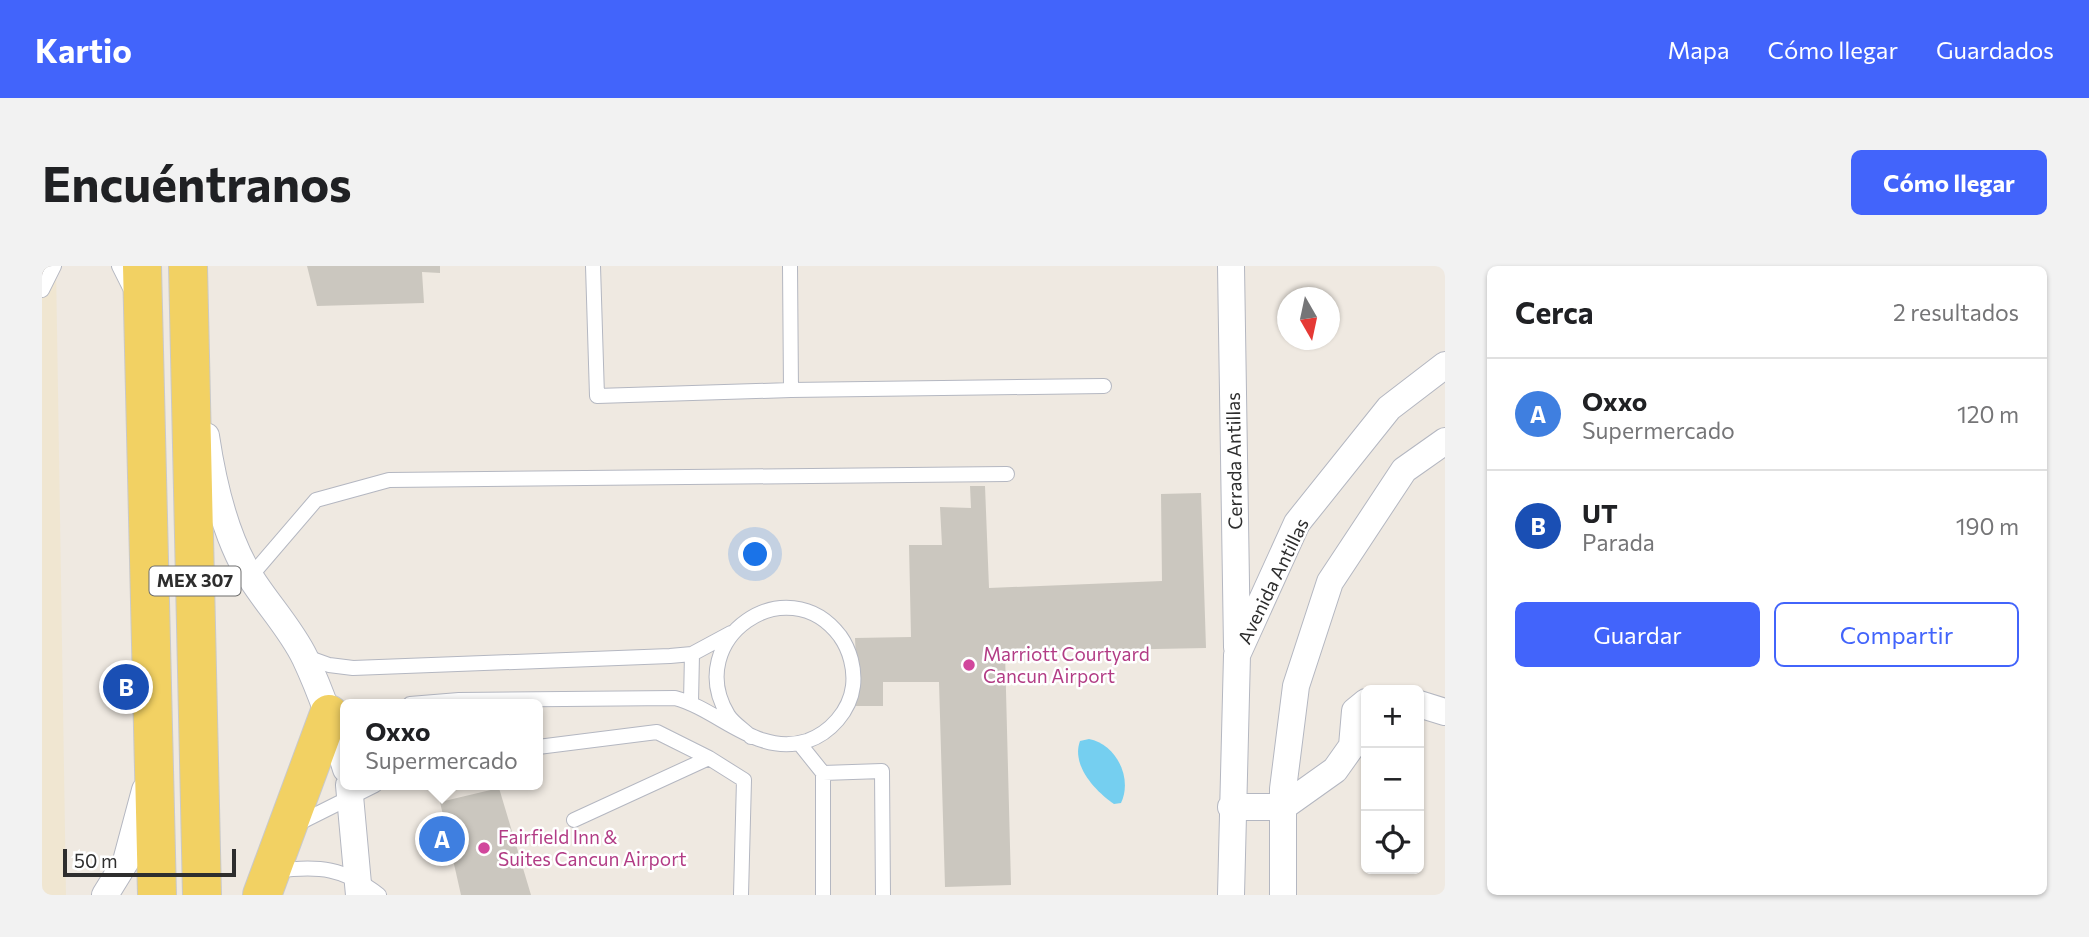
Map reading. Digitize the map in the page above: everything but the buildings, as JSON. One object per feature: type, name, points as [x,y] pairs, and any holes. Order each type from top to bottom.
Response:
[{"type":"main road","name":"MEX 307","points":[[142,266],[157,895]]},
{"type":"main road","name":"MEX 307","points":[[188,266],[202,895]]},
{"type":"main road","points":[[267,883],[337,713]]},
{"type":"street","name":"Cerrada Antillas","points":[[1231,266],[1237,655]]},
{"type":"street","points":[[188,309],[209,458],[225,519],[250,577],[304,656],[337,713],[340,731]]},
{"type":"street","name":"Avenida Antillas","points":[[1231,895],[1231,807],[1237,655],[1297,523],[1390,408],[1445,365]]},
{"type":"street","points":[[1283,895],[1283,807],[1296,686],[1330,582],[1404,470],[1445,441]]},
{"type":"street","points":[[1231,807],[1283,807],[1335,770],[1352,746],[1355,711],[1361,706]]},
{"type":"street","points":[[1424,706],[1445,712]]},
{"type":"street","points":[[105,895],[126,861],[153,758]]},
{"type":"street","points":[[349,791],[358,887]]},
{"type":"lane","points":[[42,290],[54,266]]},
{"type":"lane","points":[[119,266],[144,315]]},
{"type":"lane","points":[[593,266],[597,396],[791,390],[1104,386]]},
{"type":"lane","points":[[790,266],[791,390]]},
{"type":"lane","points":[[250,577],[316,500],[389,480],[1007,474]]},
{"type":"lane","points":[[304,656],[329,665],[353,668],[692,654],[732,632],[758,613],[790,608],[821,618],[844,641],[853,672],[848,704],[828,729],[799,743],[783,745],[751,737],[691,702],[662,698],[543,699]]},
{"type":"lane","points":[[732,632],[718,659],[716,689],[729,717],[751,737]]},
{"type":"lane","points":[[691,702],[692,654]]},
{"type":"lane","points":[[543,746],[657,732],[709,758],[744,780],[741,895]]},
{"type":"lane","points":[[799,743],[824,773],[823,895]]},
{"type":"lane","points":[[574,820],[709,758]]},
{"type":"lane","points":[[824,773],[882,771],[883,895]]},
{"type":"lane","points":[[288,829],[349,791]]},
{"type":"lane","points":[[267,883],[313,866],[379,895]]},
{"type":"shaded area","points":[[42,266],[56,266],[66,895],[42,895]]},
{"type":"water","points":[[1089,739],[1107,748],[1120,764],[1125,783],[1121,803],[1114,804],[1086,777],[1078,750],[1080,741]]},
{"type":"place","name":"Marriott Courtyard Cancun Airport","points":[[969,665]]},
{"type":"place","name":"UT","points":[[126,687]]},
{"type":"place","name":"Oxxo","points":[[442,839]]},
{"type":"place","name":"Fairfield Inn & Suites Cancun Airport","points":[[484,848]]}]
